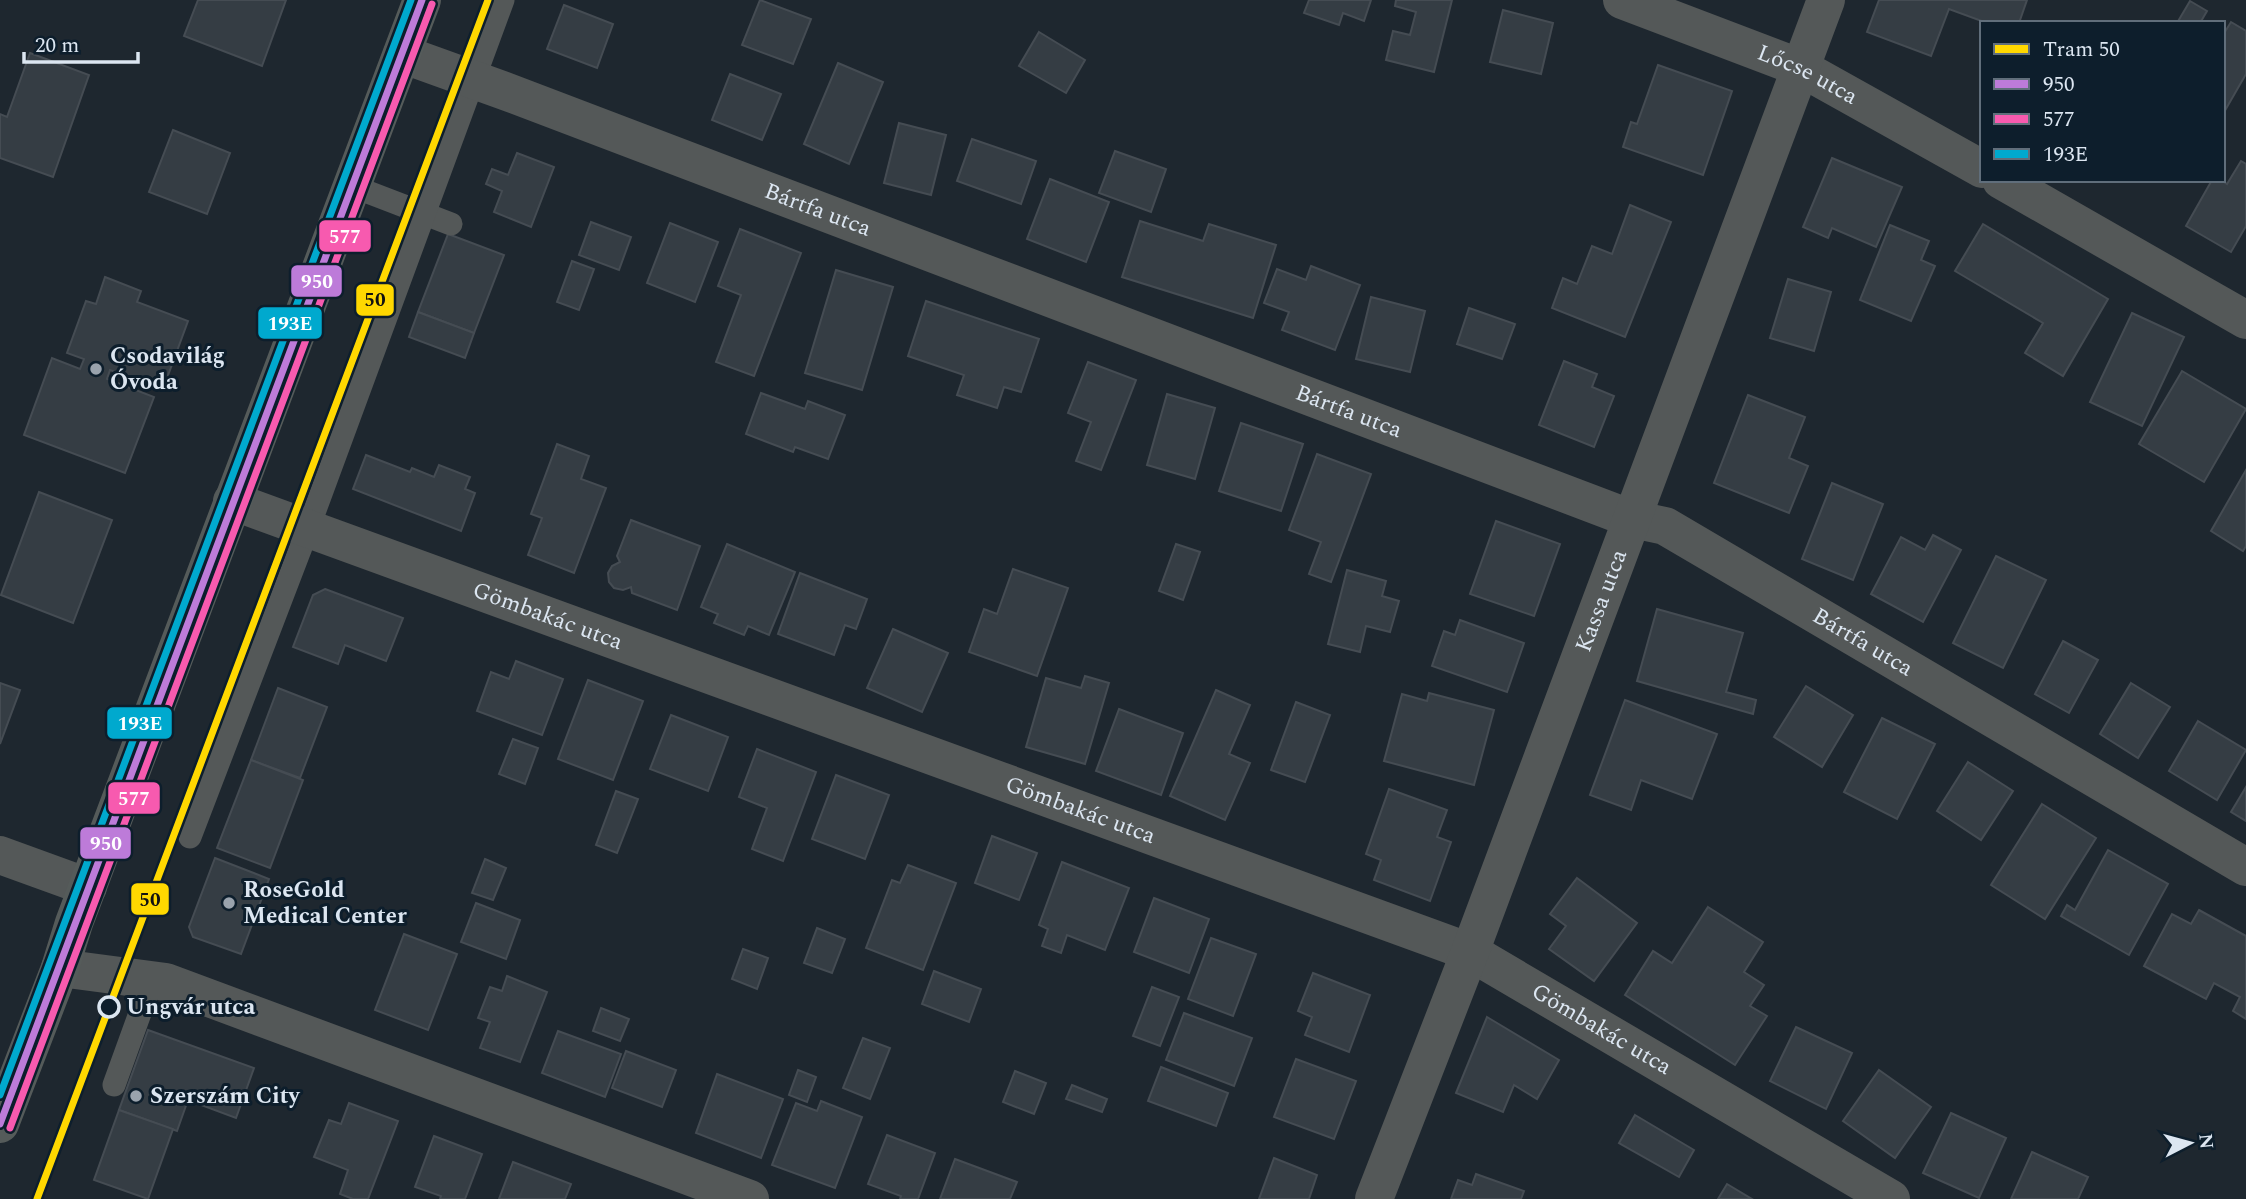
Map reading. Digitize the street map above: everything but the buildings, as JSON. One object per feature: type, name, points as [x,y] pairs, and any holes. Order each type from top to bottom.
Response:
[{"type":"main road","points":[[0,1124],[422,0]]},
{"type":"street","name":"Lőcse utca","points":[[1622,0],[1801,68],[1980,168]]},
{"type":"street","name":"Kassa utca","points":[[1374,1199],[1470,952],[1826,0]]},
{"type":"street","name":"Bártfa utca","points":[[402,54],[1632,519],[1665,526],[2246,867]]},
{"type":"street","points":[[2004,182],[2246,320]]},
{"type":"street","name":"Gömbakác utca","points":[[232,501],[1470,952],[1891,1199]]},
{"type":"street","points":[[0,855],[88,887]]},
{"type":"street","points":[[60,968],[166,982],[178,986],[750,1199]]},
{"type":"lane","points":[[190,837],[308,529],[503,0]]},
{"type":"lane","points":[[352,186],[452,224]]},
{"type":"lane","points":[[114,1085],[152,980]]},
{"type":"tram line","name":"50","points":[[37,1199],[488,0]]},
{"type":"transit line","name":"193E","points":[[0,1095],[411,0]]},
{"type":"transit line","name":"950","points":[[0,1124],[422,0]]},
{"type":"transit line","name":"577","points":[[10,1128],[432,4]]},
{"type":"place","name":"Csodavilág Óvoda","points":[[96,369]]},
{"type":"place","name":"RoseGold Medical Center","points":[[229,903]]},
{"type":"place","name":"Ungvár utca","points":[[109,1007]]},
{"type":"place","name":"Szerszám City","points":[[136,1096]]}]
